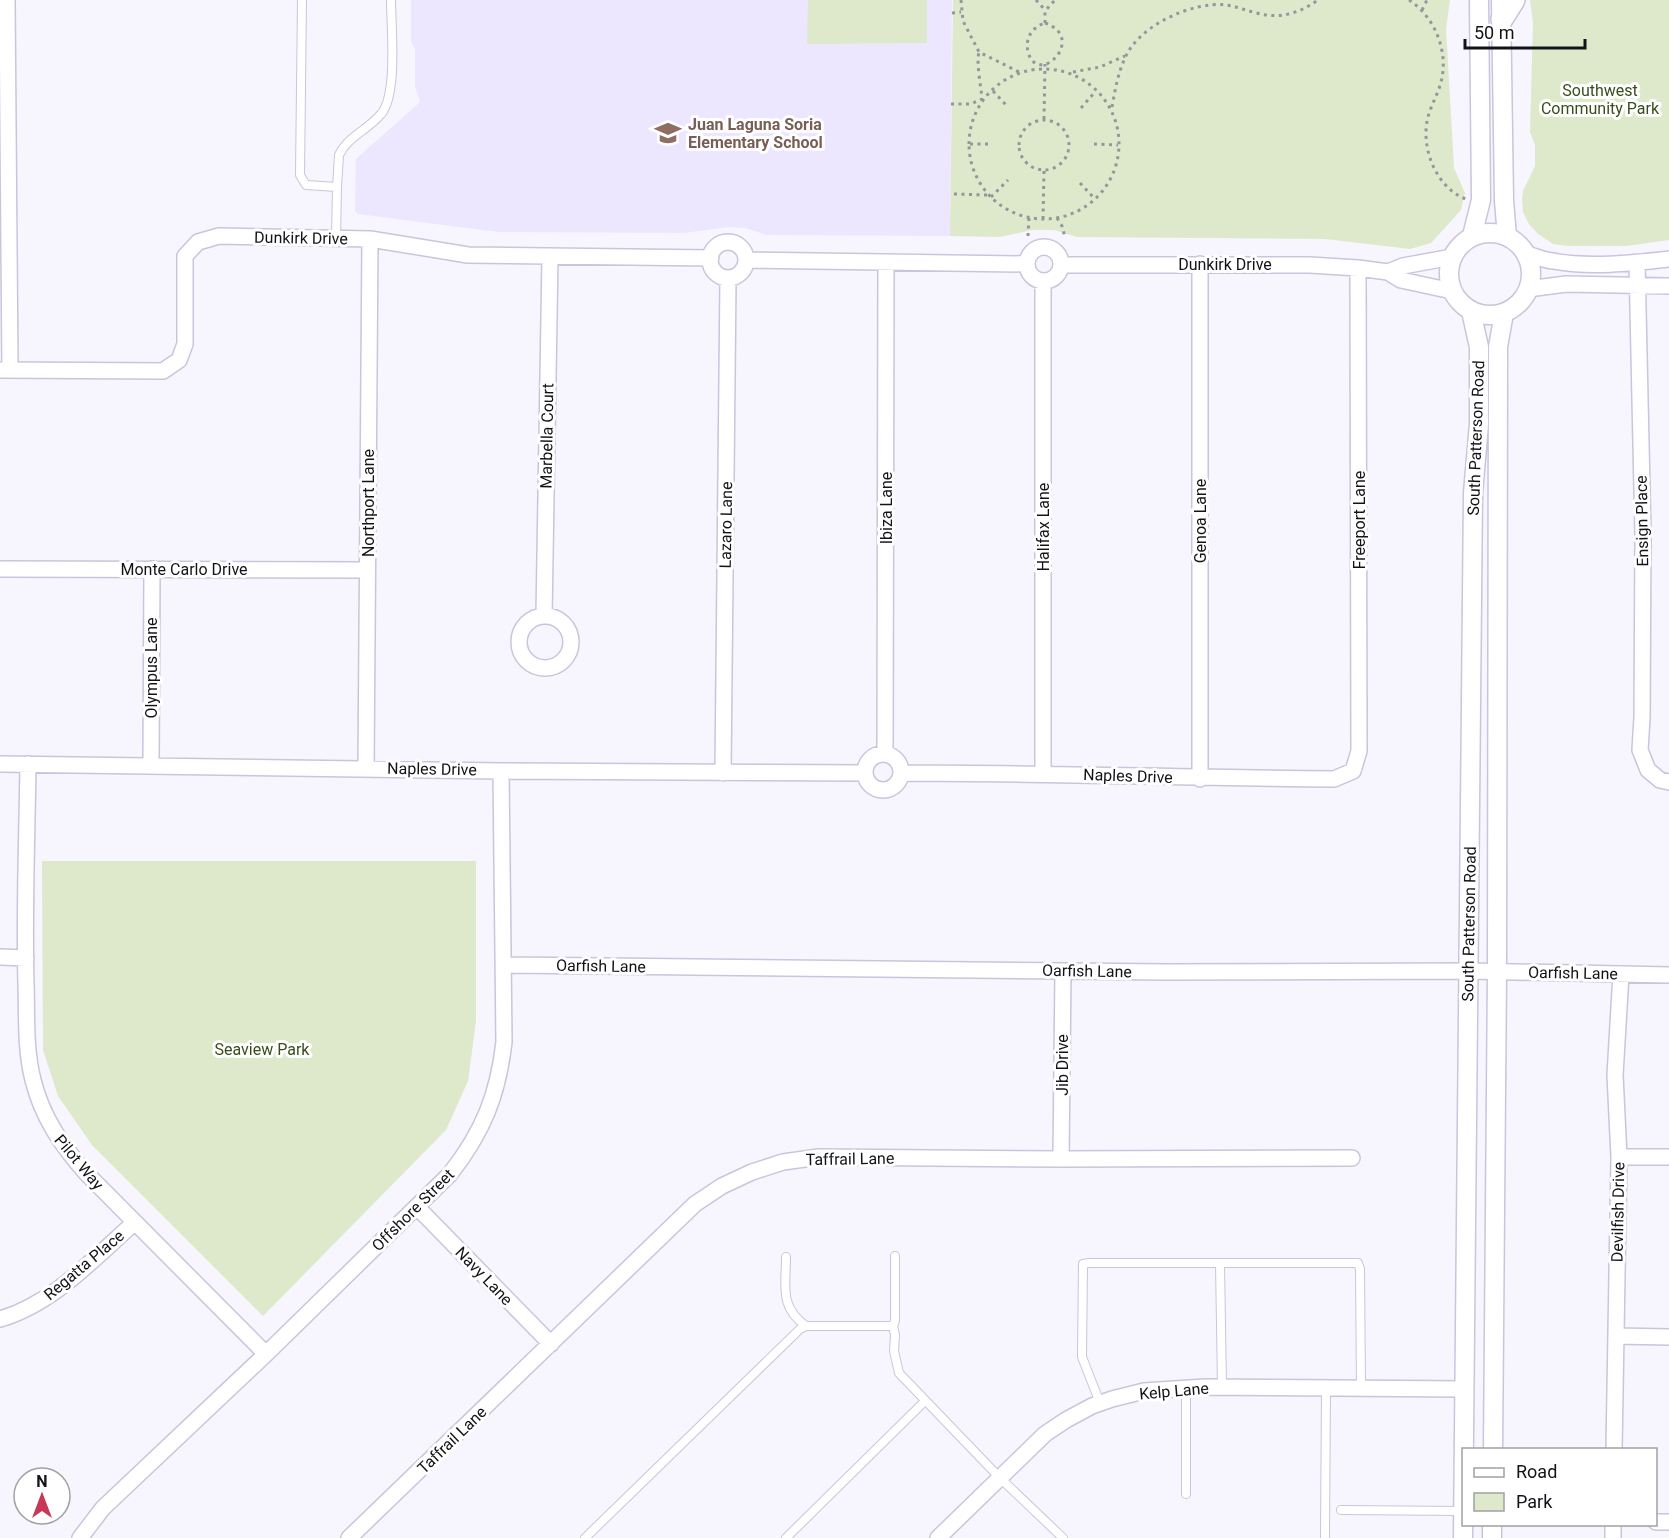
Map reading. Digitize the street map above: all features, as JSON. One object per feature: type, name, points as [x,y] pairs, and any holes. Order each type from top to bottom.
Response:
[{"type":"main road","points":[[1502,10],[1514,0]]},
{"type":"street","points":[[5,370],[7,0]]},
{"type":"street","points":[[1472,236],[1481,200],[1479,0]]},
{"type":"street","points":[[1502,10],[1504,201],[1507,236]]},
{"type":"street","points":[[1496,233],[1507,236],[1518,243],[1531,265],[1528,289],[1523,299],[1504,313],[1482,314],[1471,311],[1460,303],[1452,291],[1448,269],[1452,257],[1457,249],[1472,236],[1496,233]]},
{"type":"street","name":"Dunkirk Drive","points":[[5,370],[163,371],[179,360],[185,344],[185,256],[198,242],[219,236],[369,239],[468,255],[711,258]]},
{"type":"street","name":"Northport Lane","points":[[366,768],[369,239]]},
{"type":"street","points":[[732,243],[742,249],[746,261],[743,271],[728,278],[717,274],[711,258],[715,248],[720,244],[732,243]]},
{"type":"street","points":[[1044,246],[1055,250],[1061,260],[1061,265],[1057,275],[1048,281],[1043,281],[1029,274],[1026,264],[1029,253],[1033,249],[1044,246]]},
{"type":"street","points":[[1526,254],[1566,263],[1637,263],[1669,259]]},
{"type":"street","name":"Marbella Court","points":[[544,615],[550,257]]},
{"type":"street","name":"Dunkirk Drive","points":[[1388,272],[1403,266],[1452,257]]},
{"type":"street","points":[[746,261],[1026,264]]},
{"type":"street","name":"Ibiza Lane","points":[[885,754],[886,262]]},
{"type":"street","name":"Ensign Place","points":[[1637,263],[1643,535],[1640,750],[1644,762],[1654,775],[1660,780],[1669,782]]},
{"type":"street","name":"Genoa Lane","points":[[1200,264],[1200,778]]},
{"type":"street","name":"Dunkirk Drive","points":[[1061,265],[1310,265],[1358,268],[1388,272],[1401,280],[1452,291]]},
{"type":"street","name":"Freeport Lane","points":[[1353,771],[1359,752],[1358,268]]},
{"type":"street","name":"Lazaro Lane","points":[[723,773],[728,278]]},
{"type":"street","name":"Halifax Lane","points":[[1043,281],[1043,773]]},
{"type":"street","points":[[1528,289],[1566,284],[1669,286]]},
{"type":"street","name":"South Patterson Road","points":[[1463,1448],[1473,493],[1479,424],[1479,346],[1471,311]]},
{"type":"street","name":"South Patterson Road","points":[[1493,1448],[1497,971],[1498,347],[1504,313]]},
{"type":"street","name":"Monte Carlo Drive","points":[[0,569],[367,570]]},
{"type":"street","name":"Olympus Lane","points":[[151,766],[152,569]]},
{"type":"street","points":[[885,754],[891,755],[899,763],[902,773],[897,785],[886,790],[870,785],[865,774],[866,767],[873,757],[885,754]]},
{"type":"street","name":"Naples Drive","points":[[0,764],[865,774]]},
{"type":"street","name":"Pilot Way","points":[[28,764],[26,958],[28,1052],[33,1080],[42,1108],[67,1152],[134,1223],[266,1354]]},
{"type":"street","name":"Offshore Street","points":[[80,1538],[103,1508],[418,1208],[468,1151],[484,1123],[495,1095],[504,1042],[501,771]]},
{"type":"street","name":"Naples Drive","points":[[902,773],[1043,773],[1334,779],[1353,771]]},
{"type":"street","points":[[0,957],[26,958]]},
{"type":"street","name":"Oarfish Lane","points":[[504,965],[1177,972],[1469,970],[1669,975]]},
{"type":"street","name":"Jib Drive","points":[[1061,1159],[1063,971]]},
{"type":"street","name":"Devilfish Drive","points":[[1614,1448],[1619,1157],[1615,1075],[1621,974]]},
{"type":"street","name":"Taffrail Lane","points":[[349,1538],[695,1204],[722,1186],[752,1172],[783,1162],[819,1157],[1352,1158]]},
{"type":"street","points":[[1619,1157],[1669,1157]]},
{"type":"street","name":"Navy Lane","points":[[418,1208],[551,1344]]},
{"type":"street","name":"Regatta Place","points":[[0,1319],[34,1306],[68,1281],[134,1223]]},
{"type":"street","points":[[1616,1336],[1669,1337]]},
{"type":"street","name":"Kelp Lane","points":[[938,1538],[1045,1434],[1066,1419],[1100,1403],[1144,1391],[1186,1388],[1463,1389]]},
{"type":"lane","points":[[302,0],[300,175],[306,185],[337,187]]},
{"type":"lane","points":[[336,238],[339,155],[353,136],[365,130],[383,112],[388,102],[392,84],[391,0]]},
{"type":"lane","points":[[895,1256],[895,1321],[893,1326],[894,1351],[899,1373],[999,1477],[1063,1538]]},
{"type":"lane","points":[[786,1257],[785,1300],[795,1318],[806,1326]]},
{"type":"lane","points":[[1100,1403],[1082,1357],[1083,1264],[1089,1263],[1358,1263],[1360,1269],[1361,1388]]},
{"type":"lane","points":[[1220,1263],[1222,1387]]},
{"type":"lane","points":[[585,1538],[800,1329],[806,1326],[893,1326]]},
{"type":"lane","points":[[1186,1388],[1186,1494]]},
{"type":"lane","points":[[1324,1538],[1326,1388]]},
{"type":"lane","points":[[786,1538],[925,1401]]},
{"type":"lane","points":[[1341,1510],[1462,1511]]},
{"type":"path","points":[[961,0],[961,12],[969,35],[979,52],[1019,72]]},
{"type":"path","points":[[1036,0],[1045,11],[1045,23]]},
{"type":"path","points":[[1045,11],[1055,0]]},
{"type":"path","points":[[951,104],[970,104],[982,99],[1019,72],[1044,70],[1073,72],[1100,67],[1125,56],[1147,32],[1162,20],[1196,7],[1226,4],[1274,17],[1289,15],[1318,0]]},
{"type":"path","points":[[1410,0],[1422,10],[1437,34],[1443,61],[1441,83],[1427,119],[1428,154],[1441,180],[1458,195],[1469,199]]},
{"type":"path","points":[[1422,10],[1427,0]]},
{"type":"path","points":[[952,13],[961,12]]},
{"type":"path","points":[[1045,23],[1057,29],[1061,49],[1057,59],[1045,64],[1037,63],[1029,56],[1027,42],[1033,30],[1045,23]]},
{"type":"path","points":[[979,52],[977,59],[981,74],[982,99],[974,116],[970,144],[971,159],[977,177],[989,196],[1012,211],[1029,218],[1043,219],[1075,213],[1095,199],[1106,186],[1114,167],[1118,145],[1112,107],[1125,56]]},
{"type":"path","points":[[1044,120],[1045,64]]},
{"type":"path","points":[[1073,72],[1112,107]]},
{"type":"path","points":[[993,91],[1007,106]]},
{"type":"path","points":[[1081,108],[1095,92]]},
{"type":"path","points":[[1044,120],[1060,126],[1066,132],[1069,150],[1060,165],[1044,171],[1029,166],[1019,153],[1018,145],[1019,137],[1029,124],[1044,120]]},
{"type":"path","points":[[970,144],[992,144]]},
{"type":"path","points":[[1094,144],[1118,145]]},
{"type":"path","points":[[1043,219],[1044,171]]},
{"type":"path","points":[[954,194],[989,196],[1008,180]]},
{"type":"path","points":[[1080,183],[1095,199]]},
{"type":"path","points":[[1028,236],[1029,218]]},
{"type":"path","points":[[1057,218],[1065,237]]},
{"type":"shaded area","name":"Juan Laguna Soria Elementary School","points":[[411,0],[952,0],[950,236],[767,235],[745,228],[729,227],[684,233],[498,232],[358,214],[355,211],[356,159],[420,102],[415,86],[415,49],[411,42]]},
{"type":"green space","points":[[808,0],[927,0],[927,43],[807,44]]},
{"type":"green space","points":[[953,0],[1450,0],[1446,29],[1454,168],[1465,193],[1461,210],[1431,243],[1410,249],[1325,239],[1077,237],[1054,230],[1032,230],[1000,237],[950,236]]},
{"type":"green space","name":"Southwest Community Park","points":[[1530,0],[1669,0],[1669,240],[1626,246],[1568,246],[1553,244],[1538,234],[1529,224],[1523,212],[1522,199],[1523,191],[1535,166],[1535,145],[1530,132],[1533,23]]},
{"type":"green space","name":"Seaview Park","points":[[42,861],[476,861],[476,1021],[468,1081],[446,1130],[263,1316],[92,1145],[58,1096],[43,1050]]},
{"type":"place","name":"Juan Laguna Soria Elementary School","points":[[668,133]]}]
